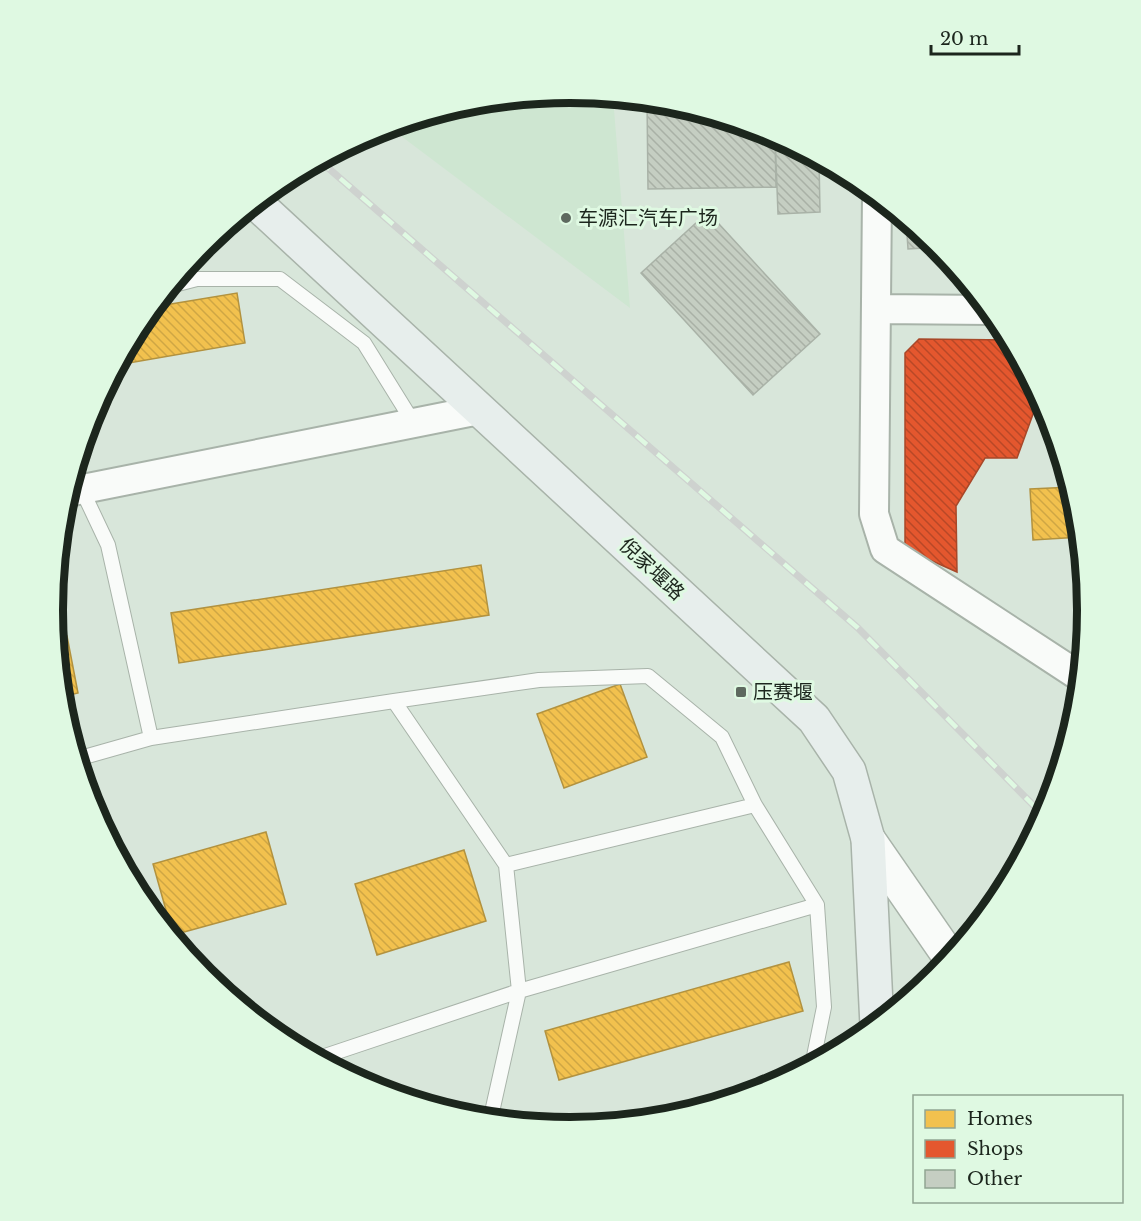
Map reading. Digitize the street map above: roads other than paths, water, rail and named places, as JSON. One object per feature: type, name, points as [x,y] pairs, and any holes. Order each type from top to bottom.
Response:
[{"type":"main road","name":"倪家堰路","points":[[262,208],[814,719],[849,771],[868,839],[876,1015]]},
{"type":"street","points":[[877,207],[874,514],[885,549],[1074,673]]},
{"type":"street","points":[[877,309],[979,310]]},
{"type":"street","points":[[79,482],[479,410]]},
{"type":"street","points":[[868,839],[946,951]]},
{"type":"lane","points":[[184,282],[197,279],[280,279],[364,343],[413,422]]},
{"type":"lane","points":[[78,488],[108,545],[151,738]]},
{"type":"lane","points":[[85,757],[151,738],[539,680],[648,676],[722,737],[756,805],[817,905],[824,1007],[814,1055]]},
{"type":"lane","points":[[394,701],[506,865],[519,991],[492,1112]]},
{"type":"lane","points":[[506,865],[756,805]]},
{"type":"lane","points":[[327,1055],[519,991],[817,905]]},
{"type":"railway","points":[[326,166],[858,628],[1037,809]]},
{"type":"place","name":"车源汇汽车广场","points":[[566,218]]},
{"type":"place","name":"压赛堰","points":[[741,692]]}]
